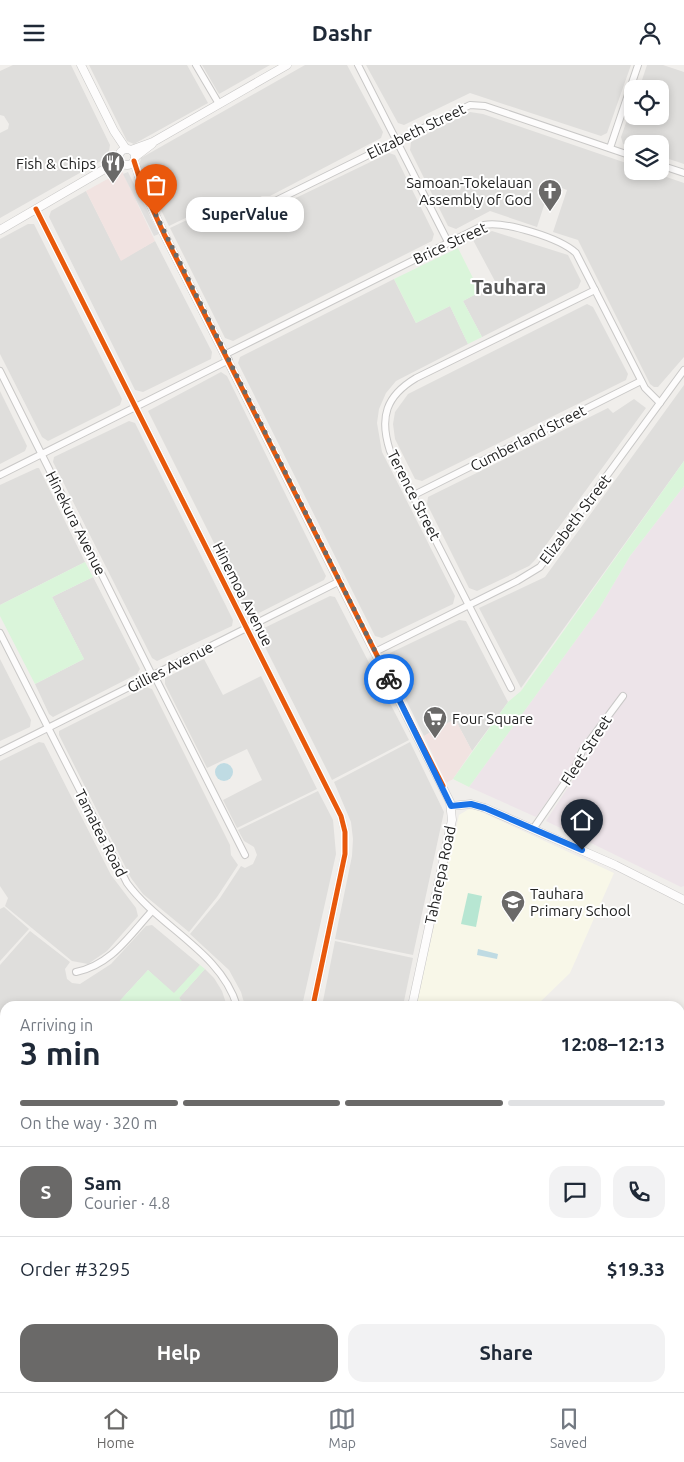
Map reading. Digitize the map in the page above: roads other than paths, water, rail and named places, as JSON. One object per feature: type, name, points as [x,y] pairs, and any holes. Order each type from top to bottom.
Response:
[{"type":"street","name":"Taharepa Road","points":[[81,65],[451,806],[452,820],[413,1001]]},
{"type":"street","points":[[196,65],[219,105]]},
{"type":"street","points":[[0,230],[287,65]]},
{"type":"street","points":[[358,65],[448,242]]},
{"type":"street","points":[[610,148],[638,65]]},
{"type":"street","name":"Elizabeth Street","points":[[263,207],[463,106],[476,105],[624,153]]},
{"type":"street","points":[[669,168],[684,173]]},
{"type":"street","name":"Hinemoa Avenue","points":[[36,209],[337,808],[345,832],[344,861],[314,1001]]},
{"type":"street","name":"Brice Street","points":[[0,475],[136,407],[227,357],[448,242],[484,225],[498,223],[570,248],[580,259],[641,381],[650,395],[660,403]]},
{"type":"street","name":"Terence Street","points":[[511,688],[390,451],[385,433],[385,416],[398,391],[416,378],[595,290]]},
{"type":"street","name":"Elizabeth Street","points":[[375,652],[517,581],[540,567],[684,370]]},
{"type":"street","name":"Hinekura Avenue","points":[[0,371],[245,855]]},
{"type":"street","name":"Cumberland Street","points":[[414,495],[641,381]]},
{"type":"street","name":"Gillies Avenue","points":[[0,752],[340,581]]},
{"type":"street","name":"Tamatea Road","points":[[0,633],[120,873],[134,893],[152,911],[218,969],[236,1001]]},
{"type":"street","name":"Fleet Street","points":[[533,829],[575,767],[582,751],[623,695]]},
{"type":"street","points":[[451,806],[478,805],[640,876],[684,899]]},
{"type":"street","points":[[76,972],[100,965],[114,954],[152,911]]},
{"type":"water","points":[[224,763],[230,766],[233,772],[230,778],[224,781],[218,778],[215,772],[218,766]]},
{"type":"water","points":[[478,949],[498,954],[497,959],[477,955]]},
{"type":"place","name":"Fish & Chips","points":[[113,184]]},
{"type":"place","name":"Samoan-Tokelauan Assembly of God","points":[[550,212]]},
{"type":"place","name":"SuperValue","points":[[156,215]]},
{"type":"place","name":"Four Square","points":[[435,739]]},
{"type":"place","name":"Tauhara Primary School","points":[[513,923]]},
{"type":"district","name":"Tauhara","points":[[509,286]]}]
